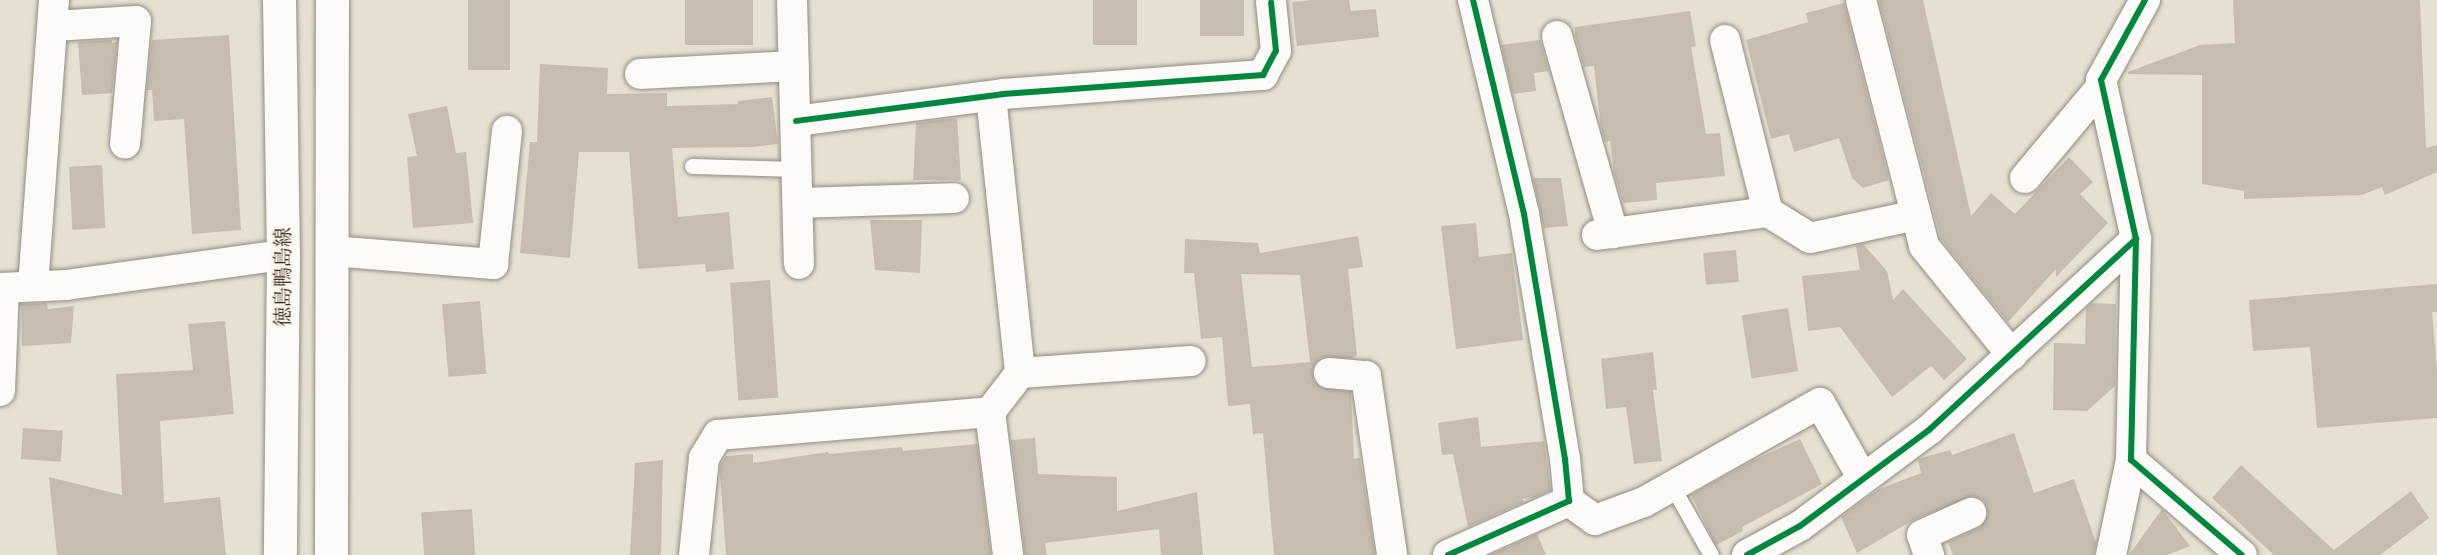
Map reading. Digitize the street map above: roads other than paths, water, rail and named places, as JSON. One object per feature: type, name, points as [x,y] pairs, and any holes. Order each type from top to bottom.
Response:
[{"type":"main road","name":"徳島鴨島線","points":[[279,0],[283,255],[280,555]]},
{"type":"main road","points":[[331,555],[332,0]]},
{"type":"street","points":[[792,0],[799,264]]},
{"type":"street","points":[[1473,0],[1524,214],[1565,459],[1569,501],[1595,520],[1644,502],[1820,403],[1863,479]]},
{"type":"street","points":[[1861,0],[1923,246],[2012,355]]},
{"type":"street","points":[[2111,555],[2131,460],[2136,239],[2101,80],[2145,0]]},
{"type":"street","points":[[795,121],[991,96],[1263,75],[1276,51],[1270,2]]},
{"type":"street","points":[[33,286],[54,13],[136,21],[125,144]]},
{"type":"street","points":[[1557,36],[1605,234],[1768,212],[1810,238],[1916,215]]},
{"type":"street","points":[[1725,40],[1768,212]]},
{"type":"street","points":[[640,74],[794,66]]},
{"type":"street","points":[[2025,178],[2102,86]]},
{"type":"street","points":[[991,96],[1020,373],[990,412],[1008,555]]},
{"type":"street","points":[[332,251],[493,264],[507,131]]},
{"type":"street","points":[[798,202],[954,198]]},
{"type":"street","points":[[1747,555],[1800,526],[1929,430],[2136,239]]},
{"type":"street","points":[[0,391],[2,288],[66,285],[283,255]]},
{"type":"street","points":[[1020,373],[1191,361]]},
{"type":"street","points":[[1329,373],[1366,376],[1392,555]]},
{"type":"street","points":[[694,555],[704,458],[718,435],[990,412]]},
{"type":"street","points":[[2131,460],[2242,555]]},
{"type":"street","points":[[1448,555],[1569,501]]},
{"type":"street","points":[[1929,555],[1922,535],[1971,513]]},
{"type":"lane","points":[[692,166],[797,169]]},
{"type":"lane","points":[[1672,486],[1711,555]]}]
